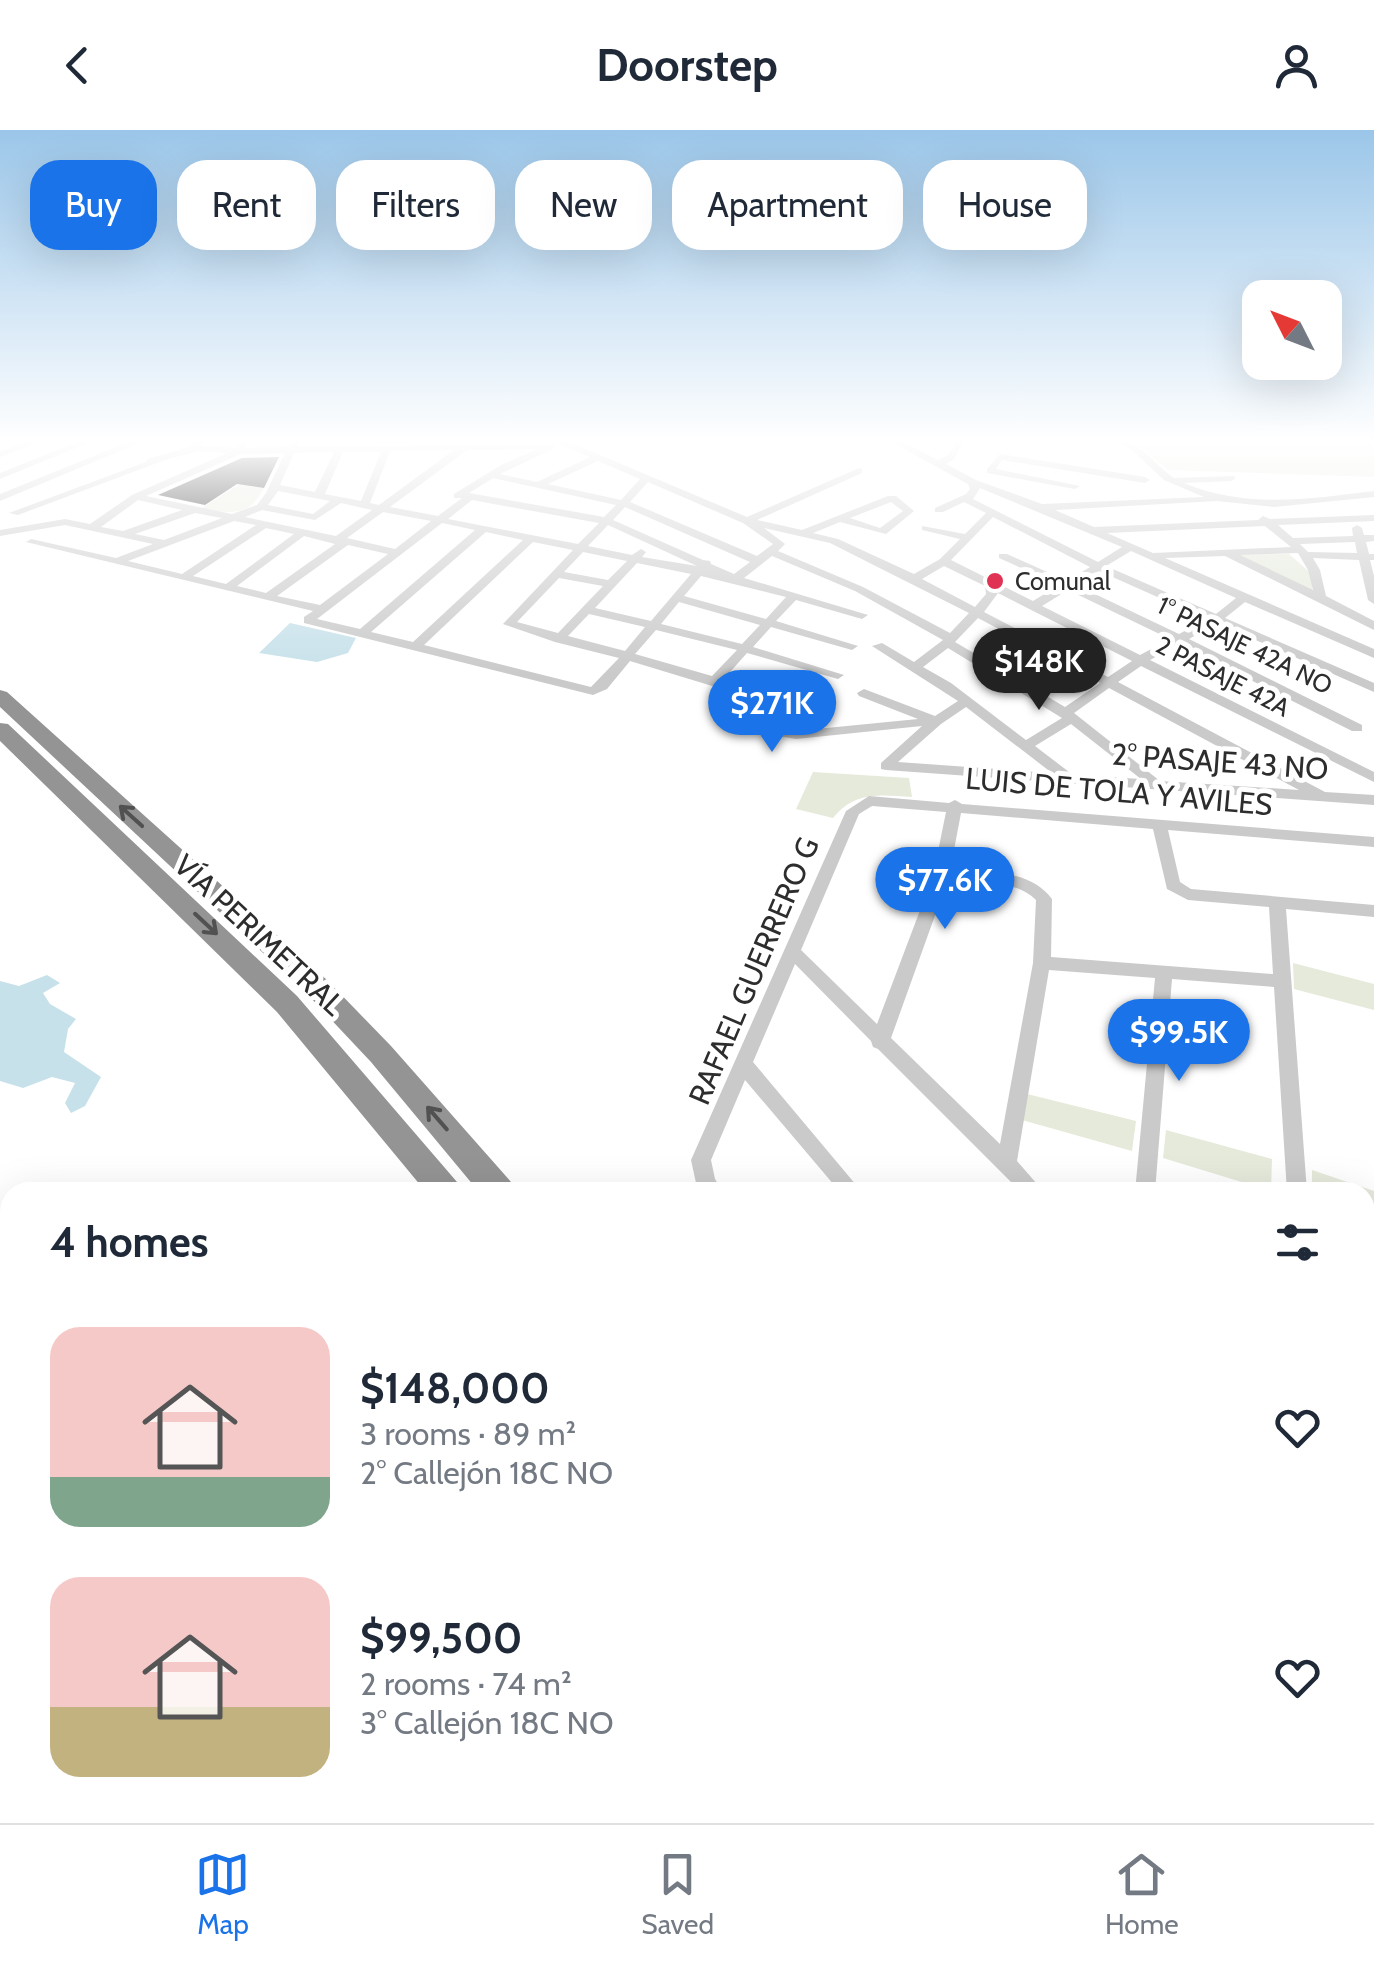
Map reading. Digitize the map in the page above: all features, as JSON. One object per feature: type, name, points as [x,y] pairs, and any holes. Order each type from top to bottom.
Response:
[{"type":"highway","name":"VÍA PERIMETRAL","points":[[0,696],[317,987],[406,1082],[491,1182]]},
{"type":"highway","name":"VÍA PERIMETRAL","points":[[0,729],[287,1004],[437,1182]]},
{"type":"street","points":[[92,527],[107,517]]},
{"type":"street","points":[[123,534],[172,517]]},
{"type":"street","points":[[225,517],[390,551]]},
{"type":"street","points":[[116,562],[238,517]]},
{"type":"street","points":[[268,597],[371,517]]},
{"type":"street","points":[[424,517],[702,568],[862,616]]},
{"type":"street","points":[[436,517],[314,608],[308,620],[592,691],[602,686],[628,657],[702,568]]},
{"type":"street","points":[[584,517],[607,521],[653,540],[702,568]]},
{"type":"street","points":[[610,517],[509,624],[788,705],[828,708]]},
{"type":"street","points":[[655,517],[756,560]]},
{"type":"street","points":[[734,579],[780,544],[738,517]]},
{"type":"street","points":[[747,521],[756,517]]},
{"type":"street","points":[[806,532],[838,518],[882,532],[901,517]]},
{"type":"street","points":[[914,579],[944,561],[988,517]]},
{"type":"street","points":[[997,517],[1097,566],[1374,688]]},
{"type":"street","points":[[1061,517],[1374,654]]},
{"type":"street","points":[[1261,517],[1317,569],[1320,598]]},
{"type":"street","points":[[1090,531],[1374,518]]},
{"type":"street","points":[[1354,519],[1370,563],[1374,600]]},
{"type":"street","points":[[747,521],[806,532],[914,579],[1323,798]]},
{"type":"street","points":[[0,533],[52,523],[92,527],[168,544]]},
{"type":"street","points":[[183,578],[262,526]]},
{"type":"street","points":[[926,528],[970,538]]},
{"type":"street","points":[[364,632],[483,529]]},
{"type":"street","points":[[226,588],[300,534]]},
{"type":"street","points":[[416,646],[531,538]]},
{"type":"street","points":[[1151,555],[1299,549],[1374,538]]},
{"type":"street","points":[[559,639],[653,540]]},
{"type":"street","points":[[31,542],[314,608]]},
{"type":"street","points":[[1039,606],[1130,548]]},
{"type":"street","points":[[1299,549],[1370,563]]},
{"type":"street","points":[[772,552],[859,589],[949,641],[1070,715],[1155,784]]},
{"type":"street","points":[[1226,553],[1374,626]]},
{"type":"street","name":"1° PASAJE 42A NO","points":[[1002,556],[1068,584],[1357,728]]},
{"type":"street","name":"2 PASAJE 42A","points":[[944,561],[1374,778]]},
{"type":"street","points":[[555,574],[611,584]]},
{"type":"street","points":[[915,667],[949,641],[975,613],[992,594],[991,584]]},
{"type":"street","points":[[714,681],[793,596]]},
{"type":"street","points":[[1027,745],[1141,660],[1183,640],[1245,596]]},
{"type":"street","points":[[677,598],[852,646]]},
{"type":"street","points":[[1039,606],[1086,614],[1109,604]]},
{"type":"street","points":[[587,610],[838,675]]},
{"type":"street","points":[[878,646],[968,701],[1068,778]]},
{"type":"street","points":[[864,693],[936,721]]},
{"type":"street","points":[[731,724],[796,735],[936,721],[968,701]]},
{"type":"street","name":"2° PASAJE 43 NO","points":[[936,721],[885,763],[893,768],[1374,800]]},
{"type":"street","name":"LUIS DE TOLA Y AVILES","points":[[860,805],[956,805],[1374,842]]},
{"type":"street","name":"RAFAEL GUERRERO G","points":[[706,1182],[701,1160],[853,811],[860,805]]},
{"type":"street","points":[[880,1042],[941,876],[956,805]]},
{"type":"street","points":[[1160,824],[1174,886],[1180,890],[1200,897],[1374,911]]},
{"type":"street","points":[[941,876],[1024,883],[1038,890],[1044,899],[1042,963],[1006,1166]]},
{"type":"street","points":[[1277,903],[1297,1182]]},
{"type":"street","points":[[793,952],[1023,1182]]},
{"type":"street","points":[[1042,963],[1284,981]]},
{"type":"street","points":[[1146,1182],[1164,972]]},
{"type":"street","points":[[745,1066],[844,1182]]},
{"type":"shaded area","points":[[1289,554],[1313,575],[1312,592],[1236,555]]},
{"type":"shaded area","points":[[813,772],[909,778],[912,797],[859,799],[833,818],[796,809]]},
{"type":"shaded area","points":[[1293,963],[1374,984],[1374,1010],[1294,989]]},
{"type":"shaded area","points":[[1027,1094],[1136,1121],[1132,1151],[1022,1120]]},
{"type":"shaded area","points":[[1166,1130],[1272,1159],[1271,1182],[1242,1182],[1163,1158]]},
{"type":"shaded area","points":[[1312,1170],[1347,1182],[1312,1182]]},
{"type":"water","points":[[290,623],[356,638],[348,653],[317,662],[259,653]]},
{"type":"water","points":[[47,975],[60,983],[43,993],[50,1004],[76,1019],[68,1029],[64,1052],[101,1077],[85,1106],[71,1113],[65,1103],[75,1083],[52,1077],[23,1088],[0,1081],[0,981],[19,986]]},
{"type":"place","name":"Comunal","points":[[995,581]]}]
